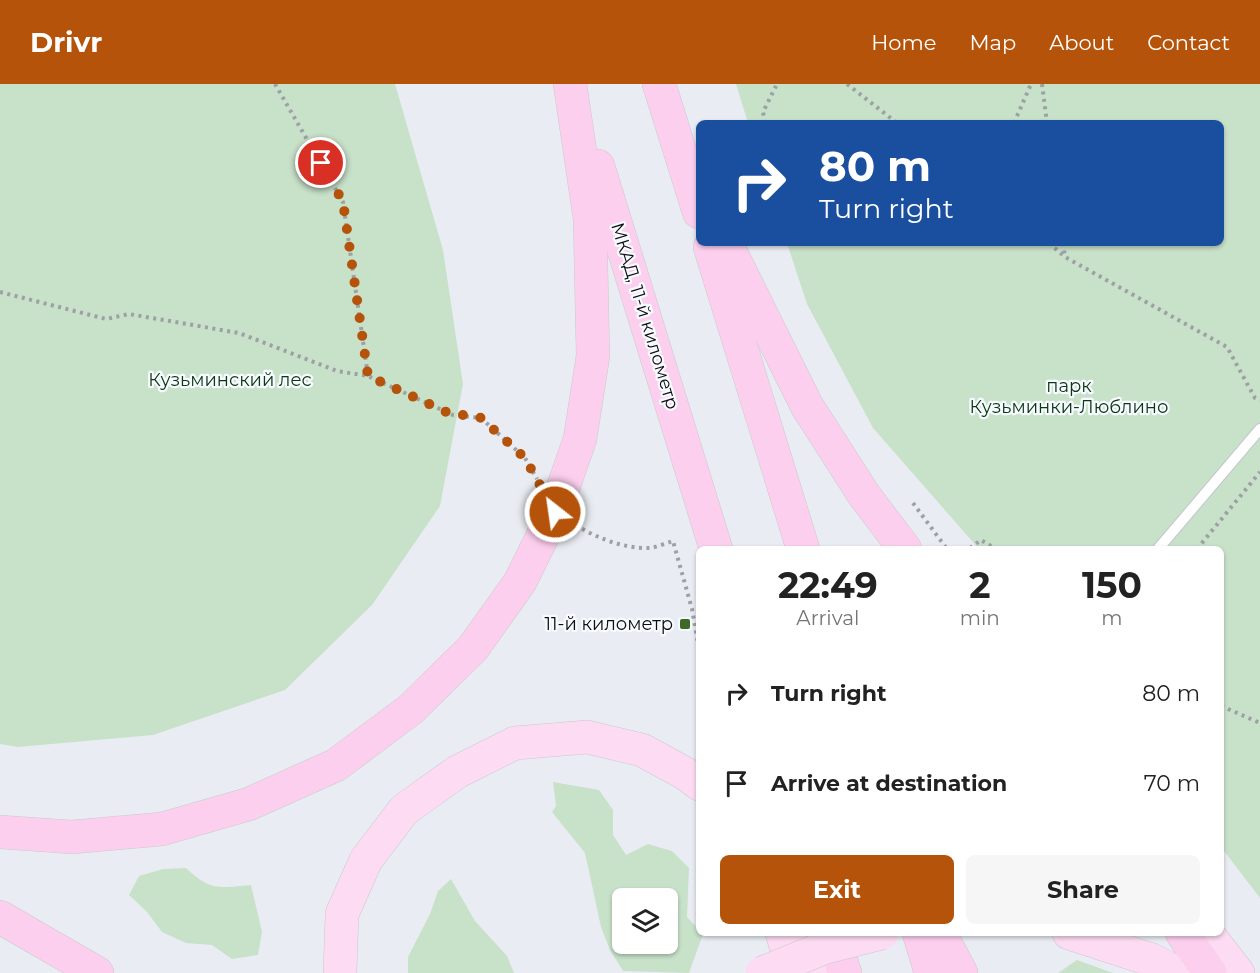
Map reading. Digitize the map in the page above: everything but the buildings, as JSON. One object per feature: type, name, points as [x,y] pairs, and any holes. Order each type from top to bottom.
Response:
[{"type":"highway","points":[[0,832],[72,837],[162,829],[249,804],[336,765],[411,709],[473,648],[520,582],[555,512],[579,439],[593,356],[590,219],[571,84]]},
{"type":"highway","name":"МКАД, 11-й километр","points":[[571,84],[715,546]]},
{"type":"highway","points":[[661,84],[696,168]]},
{"type":"highway","points":[[661,84],[696,202]]},
{"type":"highway","points":[[710,246],[802,546]]},
{"type":"highway","points":[[727,246],[807,406],[864,495],[903,546]]},
{"type":"highway","points":[[0,917],[97,973]]},
{"type":"highway","points":[[833,936],[844,973]]},
{"type":"highway","points":[[920,936],[931,973]]},
{"type":"highway","points":[[941,936],[961,973]]},
{"type":"highway","points":[[1184,936],[1210,973]]},
{"type":"main road","points":[[340,973],[342,914],[366,860],[404,810],[457,772],[515,743],[587,737],[642,750],[696,782]]},
{"type":"main road","points":[[783,936],[794,973]]},
{"type":"main road","points":[[815,936],[820,973]]},
{"type":"main road","points":[[762,973],[826,947],[870,936]]},
{"type":"main road","points":[[1078,936],[1152,960],[1177,973]]},
{"type":"main road","points":[[1209,936],[1238,973]]},
{"type":"lane","points":[[1161,546],[1260,429]]},
{"type":"path","points":[[275,84],[343,202],[368,376]]},
{"type":"path","points":[[764,120],[763,112],[777,84]]},
{"type":"path","points":[[847,84],[893,120]]},
{"type":"path","points":[[1015,120],[1031,84]]},
{"type":"path","points":[[1042,84],[1047,120]]},
{"type":"path","points":[[1052,246],[1065,257],[1227,347],[1255,398],[1260,399]]},
{"type":"path","points":[[1063,246],[1065,257]]},
{"type":"path","points":[[0,292],[106,319],[129,314],[239,333],[337,371],[368,376],[453,415],[472,415],[481,418],[525,458],[555,512],[591,535],[617,543],[650,548],[673,541],[696,632]]},
{"type":"path","points":[[1199,546],[1260,472]]},
{"type":"path","points":[[913,503],[945,546]]},
{"type":"path","points":[[974,546],[981,540],[991,546]]},
{"type":"path","points":[[1224,707],[1260,723]]},
{"type":"green space","name":"Кузьминский лес","points":[[0,84],[395,84],[443,250],[463,384],[440,506],[372,605],[285,690],[153,735],[18,747],[0,744]]},
{"type":"green space","name":"парк Кузьминки-Люблино","points":[[736,84],[1260,84],[1260,898],[1224,851],[1224,546],[976,546],[873,428],[807,304],[788,246],[1224,246],[1224,120],[747,120]]},
{"type":"green space","points":[[553,782],[599,790],[613,810],[613,835],[626,855],[648,844],[672,851],[689,868],[687,917],[696,927],[696,936],[702,936],[689,973],[623,971],[612,954],[678,954],[678,888],[612,888],[612,953],[601,927],[585,853],[552,812],[556,806]]},
{"type":"green space","points":[[186,868],[202,881],[216,886],[251,885],[262,932],[258,955],[232,959],[212,945],[186,943],[162,932],[147,912],[129,895],[139,876],[163,869]]},
{"type":"green space","points":[[451,879],[475,921],[507,956],[514,973],[408,973],[408,957],[430,914],[438,891]]},
{"type":"green space","points":[[1077,960],[1113,973],[1058,973]]},
{"type":"place","name":"11-й километр","points":[[685,624]]},
{"type":"route","points":[[321,163],[343,202],[368,376],[453,415],[472,415],[481,418],[525,458],[555,512]]}]
